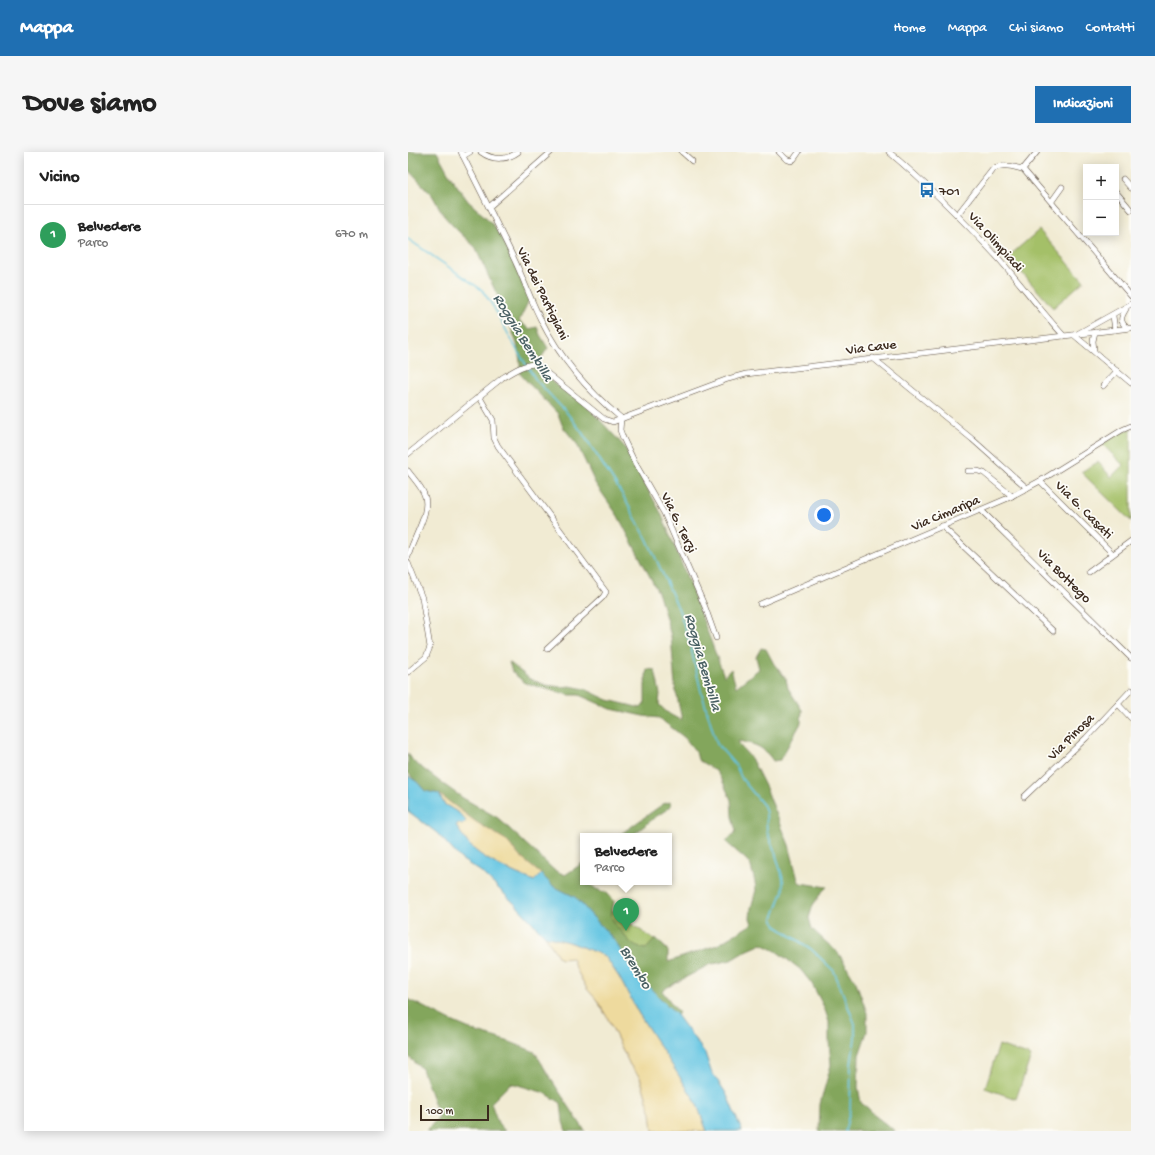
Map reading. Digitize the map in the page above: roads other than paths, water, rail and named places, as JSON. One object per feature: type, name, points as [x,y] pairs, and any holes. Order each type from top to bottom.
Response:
[{"type":"street","points":[[462,154],[470,152]]},
{"type":"street","points":[[481,152],[490,157],[500,159],[518,152]]},
{"type":"street","points":[[489,207],[550,152]]},
{"type":"street","points":[[682,152],[692,162]]},
{"type":"street","points":[[779,152],[790,161],[794,159],[799,152]]},
{"type":"street","name":"Via Olimpiadi","points":[[890,152],[957,215],[999,259],[1064,336]]},
{"type":"street","points":[[1024,169],[1037,152]]},
{"type":"street","name":"Via dei Partigiani","points":[[462,154],[517,264],[540,318],[556,346],[569,365],[596,396],[621,418]]},
{"type":"street","points":[[957,215],[994,168],[1003,166],[1024,169],[1131,296]]},
{"type":"street","points":[[1123,178],[1131,188]]},
{"type":"street","points":[[1052,201],[1062,187]]},
{"type":"street","points":[[1119,196],[1131,210]]},
{"type":"street","points":[[1129,306],[1113,316],[1075,334],[1131,383]]},
{"type":"street","points":[[1129,306],[1122,315],[1121,320],[1123,324],[1129,328]]},
{"type":"street","points":[[1113,316],[1115,330]]},
{"type":"street","name":"Via Cave","points":[[479,396],[504,377],[534,364],[604,419],[613,422],[742,375],[1129,328]]},
{"type":"street","points":[[1094,351],[1093,341],[1095,332]]},
{"type":"street","points":[[873,358],[972,439],[1027,488]]},
{"type":"street","points":[[1103,386],[1117,371]]},
{"type":"street","points":[[408,454],[479,396],[493,420],[494,438],[498,446],[606,592],[603,597],[547,649]]},
{"type":"street","name":"Via G. Terzi","points":[[621,418],[620,428],[622,436],[676,539],[705,607],[716,638]]},
{"type":"street","name":"Via Cimaripa","points":[[760,604],[1012,496],[1131,426]]},
{"type":"street","points":[[408,471],[423,491],[426,503],[423,516],[408,557]]},
{"type":"street","points":[[968,471],[984,473],[1012,496]]},
{"type":"street","name":"Via G. Casati","points":[[1040,480],[1114,554]]},
{"type":"street","name":"Via Bottego","points":[[981,510],[1131,658]]},
{"type":"street","points":[[942,526],[1053,631]]},
{"type":"street","points":[[1089,572],[1131,541]]},
{"type":"street","points":[[408,563],[422,598],[430,645],[430,650],[426,657],[408,672]]},
{"type":"street","name":"Via Pinosa","points":[[1024,797],[1086,738],[1131,690]]},
{"type":"street","points":[[1118,704],[1131,718]]},
{"type":"water","points":[[408,776],[417,782],[425,791],[439,794],[444,804],[459,813],[466,821],[462,825],[458,823],[456,826],[467,842],[480,854],[498,865],[534,881],[541,874],[553,886],[575,897],[614,940],[635,973],[677,1015],[705,1053],[711,1071],[726,1093],[742,1131],[707,1131],[696,1102],[639,1014],[619,977],[605,956],[572,943],[545,936],[515,904],[480,871],[461,859],[437,833],[408,811]]},
{"type":"waterway","name":"Roggia Bembilla","points":[[408,239],[482,290],[493,306],[518,352],[536,380],[567,413],[581,431],[622,494],[647,539],[679,610],[690,644],[701,691],[717,744],[736,766],[742,779],[764,806],[767,832],[783,879],[783,891],[773,918],[776,926],[811,949],[834,971],[855,1024],[855,1038],[851,1065],[850,1110],[845,1131]]},
{"type":"place","name":"701","points":[[927,190]]},
{"type":"place","name":"Belvedere","points":[[626,931]]},
{"type":"water label","name":"Brembo","points":[[637,967]]}]
